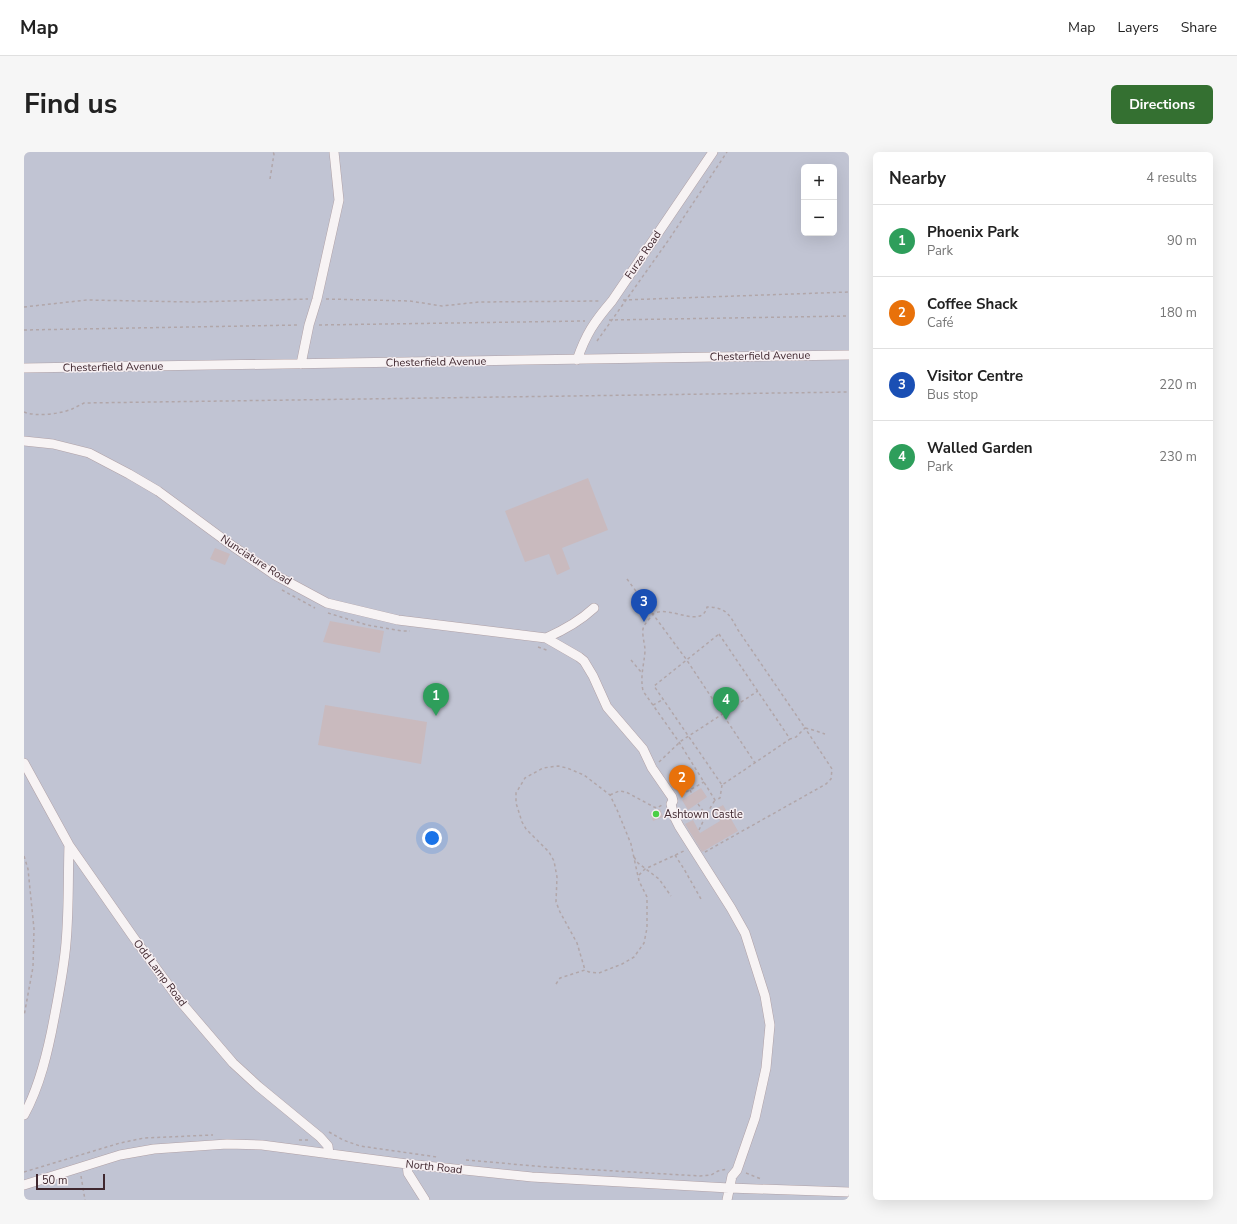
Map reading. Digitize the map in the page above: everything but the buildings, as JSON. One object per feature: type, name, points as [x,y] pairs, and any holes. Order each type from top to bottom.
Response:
[{"type":"street","points":[[301,364],[339,200],[334,152]]},
{"type":"street","name":"Furze Road","points":[[577,360],[584,341],[595,320],[612,301],[713,152]]},
{"type":"street","name":"Chesterfield Avenue","points":[[24,368],[849,355]]},
{"type":"street","name":"Nunciature Road","points":[[24,441],[53,444],[89,453],[129,474],[158,491],[275,575],[327,603],[398,620],[546,638]]},
{"type":"street","points":[[546,638],[576,623],[594,608]]},
{"type":"street","points":[[546,638],[584,661],[593,676],[607,707],[643,749],[652,768],[672,797],[673,801],[671,804],[674,816],[745,933],[765,996],[770,1025],[766,1068],[755,1118],[737,1170],[732,1176],[727,1200]]},
{"type":"street","name":"Odd Lamp Road","points":[[24,763],[69,845],[158,972],[233,1063],[258,1086],[320,1136],[328,1146],[329,1154]]},
{"type":"street","points":[[24,1115],[30,1104],[44,1064],[51,1037],[62,977],[68,913],[69,845]]},
{"type":"street","name":"North Road","points":[[24,1185],[80,1169],[120,1155],[154,1149],[227,1144],[262,1145],[407,1164],[532,1177],[729,1188],[849,1192]]},
{"type":"street","points":[[407,1164],[408,1173],[425,1200]]},
{"type":"path","points":[[270,179],[274,154],[273,152]]},
{"type":"path","points":[[597,341],[670,238],[727,152]]},
{"type":"path","points":[[24,307],[87,300],[194,302],[317,299],[410,302],[442,306],[480,302],[612,301],[849,292]]},
{"type":"path","points":[[24,330],[849,316]]},
{"type":"path","points":[[24,412],[43,414],[72,409],[84,403],[92,402],[849,392]]},
{"type":"path","points":[[627,579],[686,659],[755,763]]},
{"type":"path","points":[[698,856],[826,784],[831,779],[832,769],[738,630],[729,613],[716,607],[708,607],[706,612],[700,617],[693,618],[667,611],[653,614],[644,624],[642,631],[645,647],[641,672],[643,691],[679,742],[715,800]]},
{"type":"path","points":[[699,830],[715,800],[720,798],[722,786],[654,686],[719,634],[790,739]]},
{"type":"path","points":[[632,660],[641,672]]},
{"type":"path","points":[[652,768],[669,754],[679,742],[758,691]]},
{"type":"path","points":[[653,705],[663,700]]},
{"type":"path","points":[[805,728],[825,734]]},
{"type":"path","points":[[722,786],[790,739],[796,737],[805,728]]},
{"type":"path","points":[[556,984],[560,978],[585,970],[599,973],[622,964],[634,957],[644,943],[647,897],[639,881],[631,844],[610,795],[584,775],[567,768],[558,766],[543,768],[525,778],[516,793],[516,803],[522,822],[526,829],[549,852],[554,861],[557,877],[556,902],[577,943],[585,970]]},
{"type":"path","points":[[690,790],[692,794]]},
{"type":"path","points":[[610,795],[619,792],[626,792],[629,795]]},
{"type":"path","points":[[698,804],[706,815]]},
{"type":"path","points":[[639,881],[639,876],[645,869],[675,856],[692,846]]},
{"type":"path","points":[[24,856],[28,869],[34,929],[33,967],[24,1016]]},
{"type":"path","points":[[675,856],[701,899]]},
{"type":"path","points":[[634,857],[638,863],[659,879],[671,896]]},
{"type":"path","points":[[325,1134],[330,1132],[343,1140],[360,1146],[437,1157]]},
{"type":"path","points":[[465,1160],[547,1167],[700,1176],[711,1175],[724,1169],[737,1170],[761,1179],[767,1179]]},
{"type":"path","points":[[80,1169],[84,1200]]},
{"type":"shaded area","points":[[24,152],[849,152],[849,1200],[24,1200]]},
{"type":"place","name":"Visitor Centre","points":[[644,622]]},
{"type":"place","name":"Phoenix Park","points":[[436,716]]},
{"type":"place","name":"Walled Garden","points":[[726,720]]},
{"type":"place","name":"Coffee Shack","points":[[682,798]]},
{"type":"place","name":"Ashtown Castle","points":[[656,814]]}]
